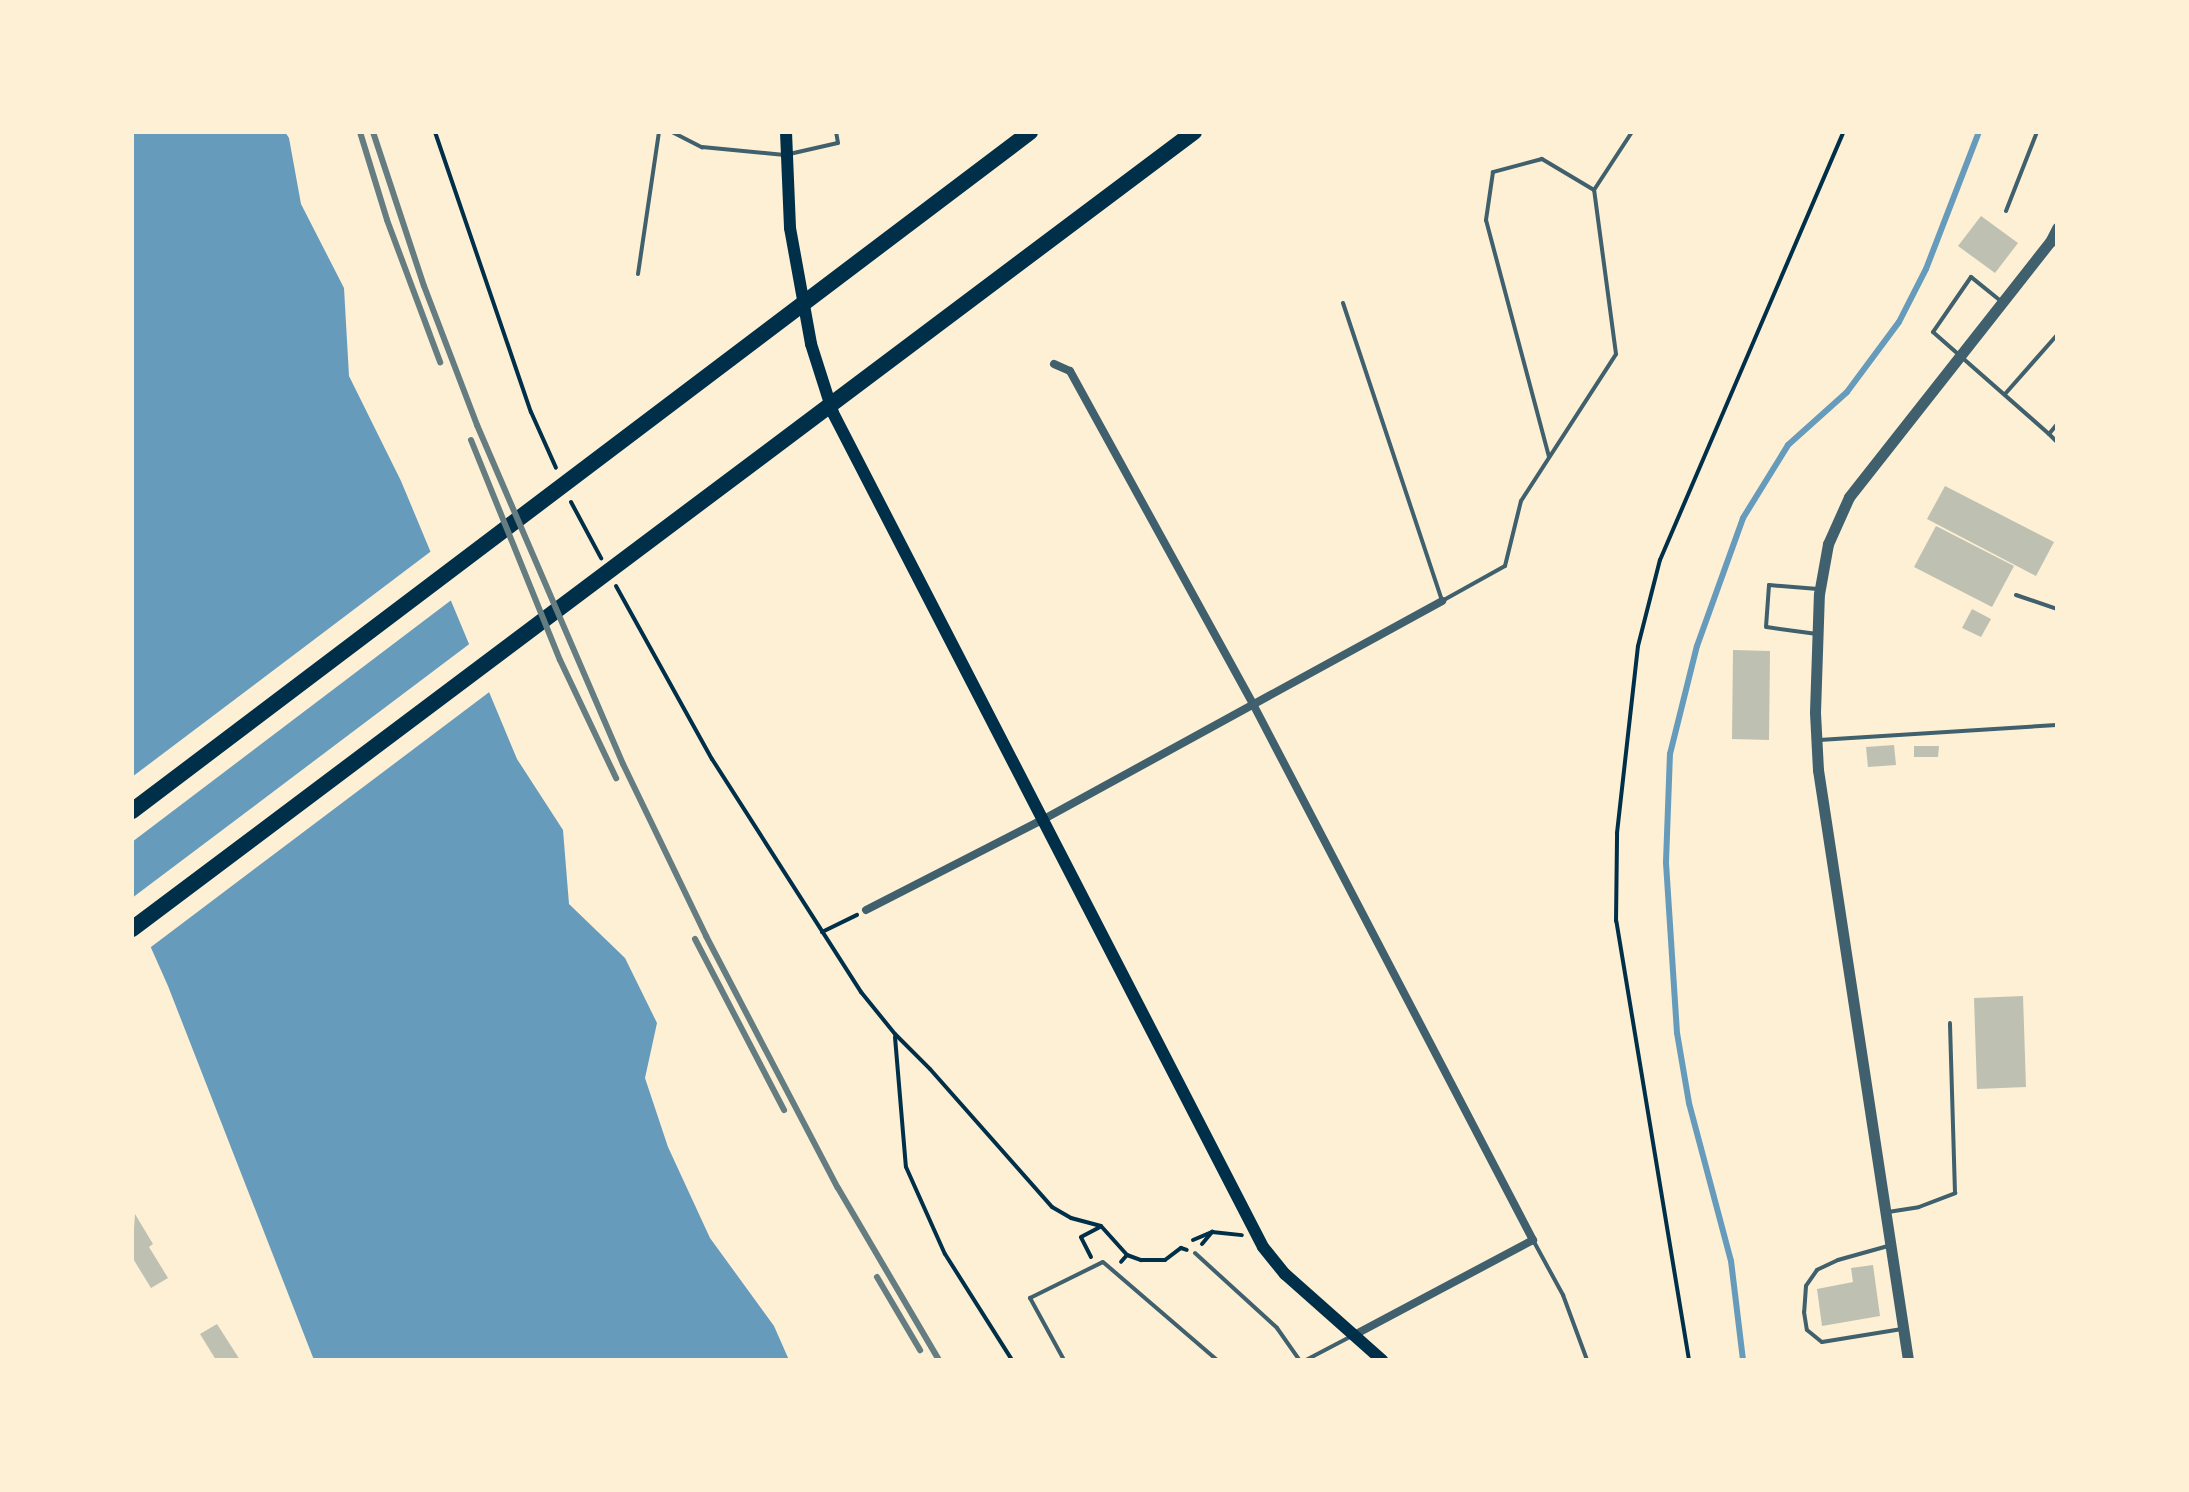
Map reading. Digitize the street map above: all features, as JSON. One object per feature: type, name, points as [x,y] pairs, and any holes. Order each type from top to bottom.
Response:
[{"type":"highway","points":[[132,811],[1030,132]]},
{"type":"highway","points":[[132,929],[1194,132]]},
{"type":"main road","points":[[786,132],[790,228],[811,344],[833,413],[1263,1247],[1285,1274],[1382,1360]]},
{"type":"street","points":[[1908,1360],[1818,770],[1817,634],[1820,589],[1828,544],[1849,497],[2057,228]]},
{"type":"street","points":[[1054,364],[1070,371],[1253,704],[1533,1240],[1354,1335]]},
{"type":"street","points":[[866,910],[1044,819],[1442,601]]},
{"type":"lane","points":[[638,274],[659,132]]},
{"type":"lane","points":[[672,132],[702,147],[785,155],[838,143],[836,132]]},
{"type":"lane","points":[[1343,303],[1442,601],[1505,566],[1521,501],[1616,354],[1594,190],[1632,132]]},
{"type":"lane","points":[[2006,211],[2037,132]]},
{"type":"lane","points":[[1549,457],[1486,220],[1493,172],[1542,159],[1594,190]]},
{"type":"lane","points":[[2002,303],[1971,277],[1933,332],[1962,354],[2057,442]]},
{"type":"lane","points":[[2005,394],[2057,335]]},
{"type":"lane","points":[[2049,434],[2057,424]]},
{"type":"lane","points":[[1817,634],[1766,627],[1769,585],[1820,589]]},
{"type":"lane","points":[[2016,595],[2057,609]]},
{"type":"lane","points":[[1817,740],[2057,725]]},
{"type":"lane","points":[[1886,1212],[1919,1207],[1955,1193],[1950,1023]]},
{"type":"lane","points":[[1533,1240],[1563,1295],[1587,1360]]},
{"type":"lane","points":[[1891,1245],[1866,1250],[1817,1270],[1806,1286],[1804,1312],[1807,1330],[1822,1342],[1904,1329]]},
{"type":"lane","points":[[1195,1253],[1277,1328],[1299,1360]]},
{"type":"lane","points":[[1064,1360],[1030,1298],[1103,1262],[1116,1269],[1217,1360]]},
{"type":"lane","points":[[1306,1360],[1354,1335]]},
{"type":"path","points":[[435,132],[531,412],[560,478]]},
{"type":"path","points":[[1689,1360],[1616,921],[1617,833],[1636,662],[1660,560],[1843,132]]},
{"type":"path","points":[[566,491],[607,569]]},
{"type":"path","points":[[614,582],[712,759],[822,932],[895,1034],[1052,1207],[1071,1218],[1101,1226],[1127,1255],[1141,1260],[1165,1260],[1212,1232],[1234,1236]]},
{"type":"path","points":[[822,932],[866,910]]},
{"type":"path","points":[[895,1034],[906,1167],[945,1254],[1012,1360]]},
{"type":"path","points":[[1095,1266],[1081,1237],[1101,1226]]},
{"type":"path","points":[[1181,1248],[1195,1253]]},
{"type":"path","points":[[1116,1269],[1127,1255]]},
{"type":"water","points":[[132,132],[285,132],[289,138],[301,204],[344,288],[349,376],[401,481],[517,759],[563,830],[569,904],[625,958],[657,1023],[645,1078],[668,1147],[710,1238],[774,1326],[789,1360],[314,1360],[168,986],[132,905]]},
{"type":"pier","points":[[434,549],[454,598],[132,842],[132,777]]},
{"type":"pier","points":[[472,642],[492,690],[147,950],[132,915],[132,898]]},
{"type":"building","points":[[1981,216],[2018,243],[1995,273],[1958,246]]},
{"type":"building","points":[[1945,486],[2054,542],[2036,576],[1927,519]]},
{"type":"building","points":[[1936,526],[2014,566],[1992,607],[1914,567]]},
{"type":"building","points":[[1972,609],[1991,619],[1981,637],[1962,628]]},
{"type":"building","points":[[1733,650],[1770,651],[1769,740],[1732,739]]},
{"type":"building","points":[[1894,745],[1896,765],[1868,767],[1866,747]]},
{"type":"building","points":[[1914,746],[1939,746],[1938,757],[1914,757]]},
{"type":"building","points":[[2023,996],[2026,1087],[1977,1089],[1974,998]]},
{"type":"building","points":[[135,1214],[153,1244],[149,1247],[168,1278],[151,1288],[132,1257]]},
{"type":"building","points":[[1873,1265],[1880,1316],[1822,1326],[1817,1289],[1853,1282],[1851,1268]]},
{"type":"building","points":[[217,1324],[240,1360],[216,1360],[200,1334]]},
{"type":"waterway","points":[[1743,1360],[1731,1261],[1689,1103],[1677,1033],[1666,862],[1670,754],[1697,646],[1743,518],[1788,445],[1847,392],[1899,322],[1926,269],[1979,132]]},
{"type":"railway","points":[[360,132],[387,220],[440,362]]},
{"type":"railway","points":[[373,132],[424,286],[477,425],[623,764],[706,936],[838,1188],[939,1360]]},
{"type":"railway","points":[[471,440],[560,660],[616,778]]},
{"type":"railway","points":[[695,939],[784,1110]]},
{"type":"railway","points":[[877,1277],[920,1350]]}]
